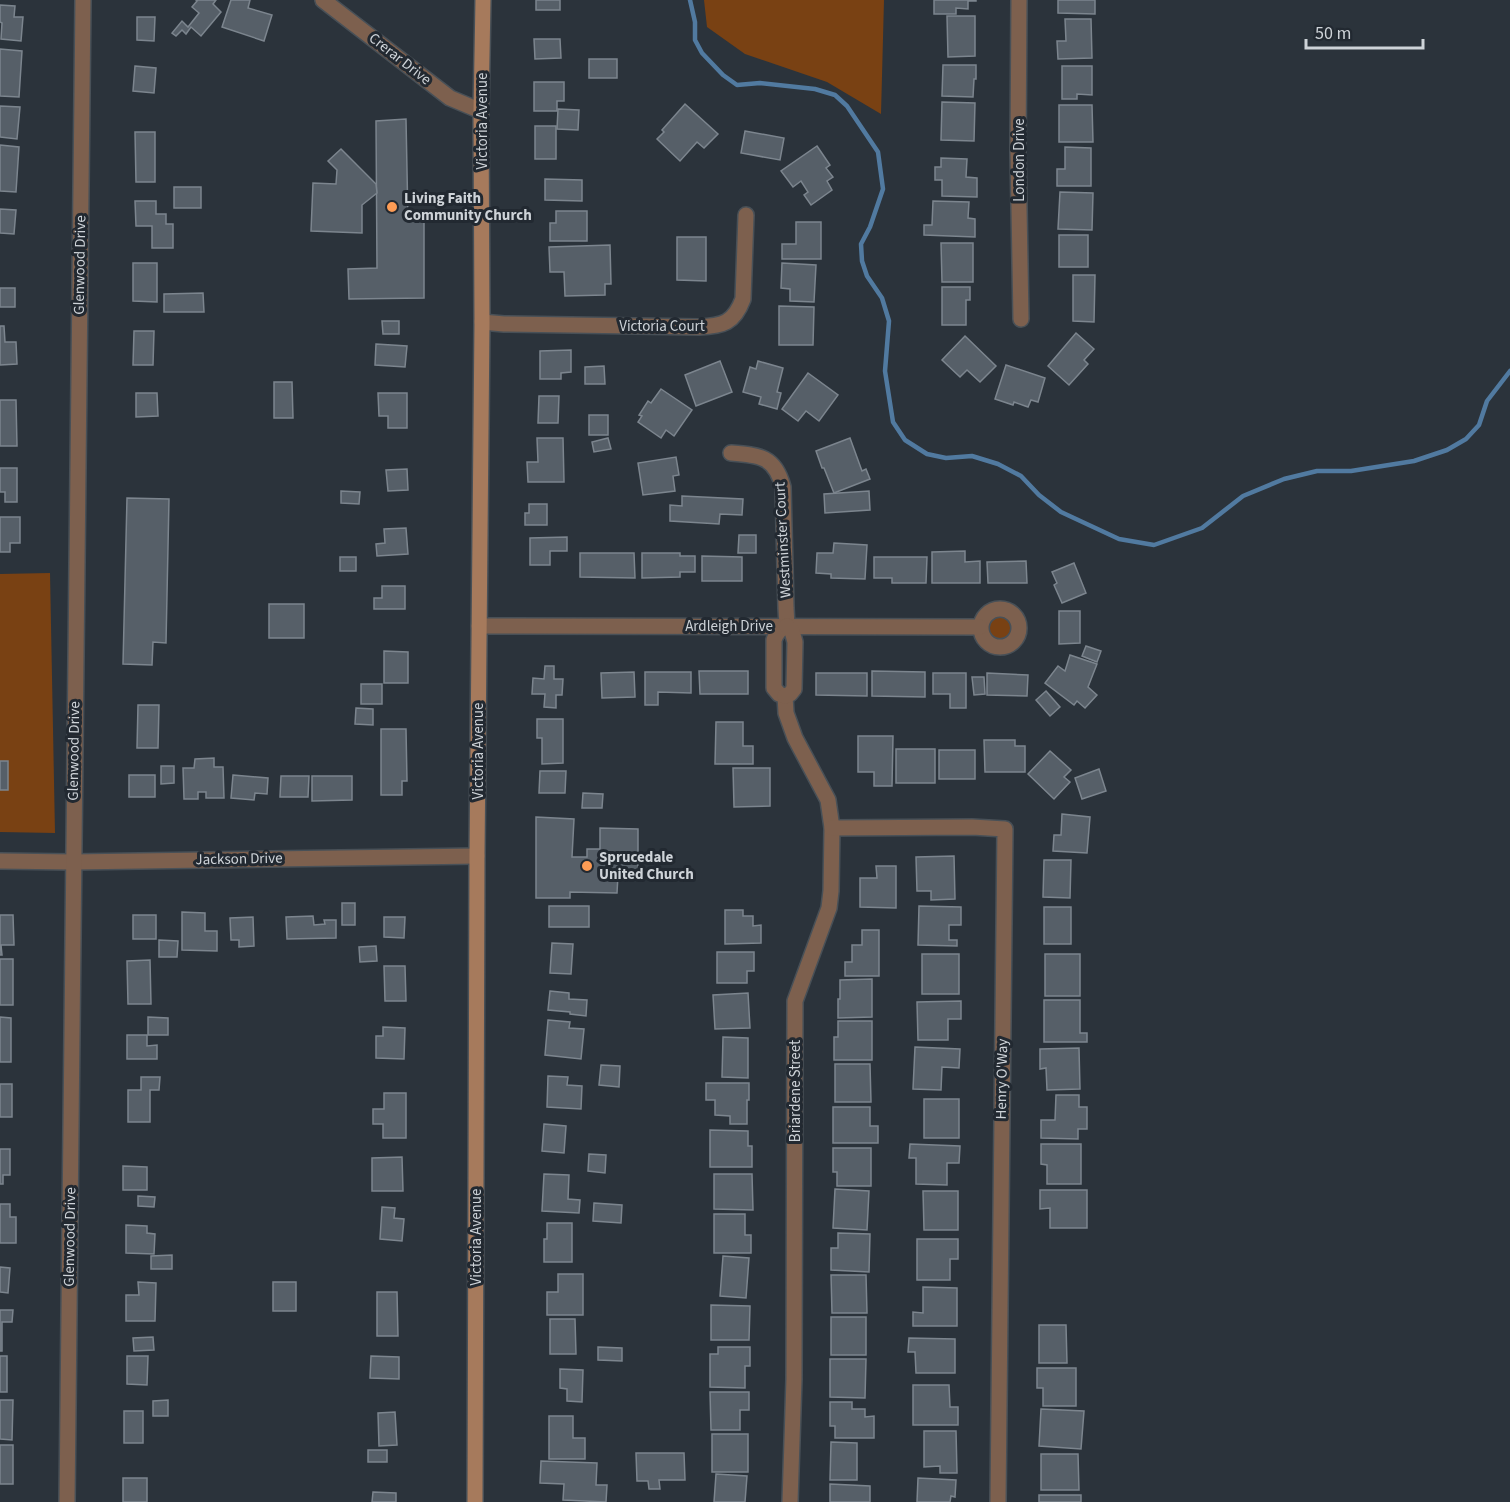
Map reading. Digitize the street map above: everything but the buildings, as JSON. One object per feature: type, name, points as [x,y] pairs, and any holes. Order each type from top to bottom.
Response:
[{"type":"street","name":"Glenwood Drive","points":[[67,1502],[83,0]]},
{"type":"street","name":"Crerar Drive","points":[[323,0],[450,98],[481,111]]},
{"type":"street","name":"Victoria Avenue","points":[[475,1502],[483,0]]},
{"type":"street","name":"London Drive","points":[[1019,0],[1018,152],[1021,320]]},
{"type":"street","name":"Victoria Court","points":[[482,322],[699,327],[723,325],[732,319],[743,300],[746,215]]},
{"type":"street","name":"Westminster Court","points":[[730,453],[755,454],[769,462],[780,474],[783,487],[787,626]]},
{"type":"street","name":"Ardleigh Drive","points":[[479,626],[980,627]]},
{"type":"street","name":"Briardene Street","points":[[787,626],[792,631],[795,642],[794,689],[785,696],[786,713],[795,738],[828,800],[832,828],[829,908],[795,1001],[794,1379],[790,1502]]},
{"type":"street","name":"Henry O'Way","points":[[832,828],[1005,829],[998,1502]]},
{"type":"street","name":"Jackson Drive","points":[[0,861],[477,856]]},
{"type":"shaded area","points":[[704,0],[884,0],[881,114],[827,82],[745,54],[707,27]]},
{"type":"shaded area","points":[[50,573],[55,833],[0,832],[0,574]]},
{"type":"shaded area","points":[[1000,617],[1008,620],[1011,628],[1008,636],[1000,639],[992,636],[989,628],[992,620]]},
{"type":"waterway","points":[[690,0],[695,22],[695,40],[702,53],[723,75],[737,85],[760,83],[815,89],[835,95],[847,106],[878,152],[883,189],[870,227],[861,244],[862,261],[867,276],[882,298],[889,321],[885,371],[893,422],[905,440],[927,454],[946,458],[972,456],[998,464],[1021,476],[1039,495],[1061,512],[1119,539],[1154,545],[1202,528],[1243,496],[1284,479],[1317,471],[1351,471],[1414,461],[1447,450],[1466,439],[1479,425],[1487,401],[1510,371]]},
{"type":"place","name":"Living Faith Community Church","points":[[392,207]]},
{"type":"place","name":"Sprucedale United Church","points":[[587,866]]}]
